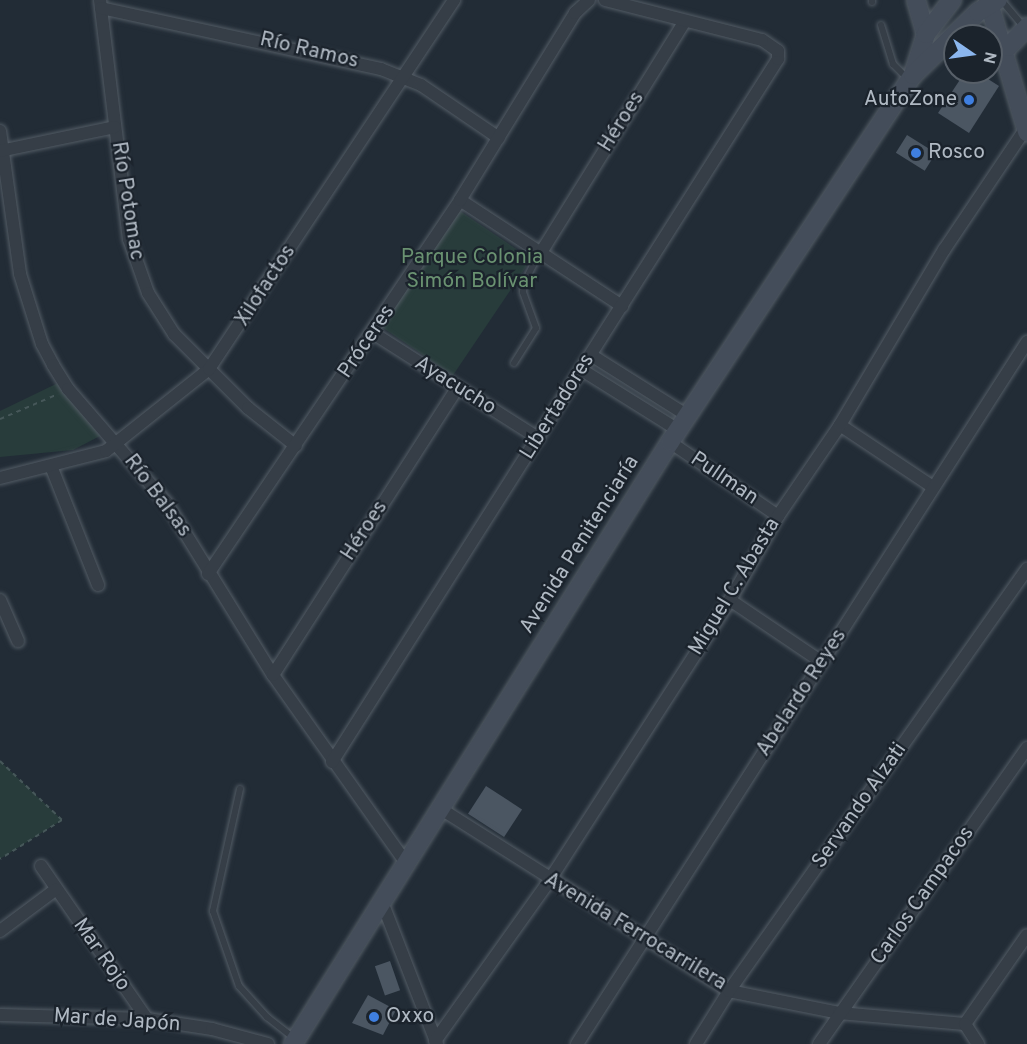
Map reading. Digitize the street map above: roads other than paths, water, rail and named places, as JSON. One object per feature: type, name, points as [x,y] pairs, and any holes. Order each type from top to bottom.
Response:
[{"type":"street","name":"Xilofactos","points":[[0,478],[85,459],[119,444],[209,369],[454,0]]},
{"type":"street","name":"Próceres","points":[[208,574],[373,333],[460,200],[576,6],[589,0]]},
{"type":"street","points":[[605,0],[685,21]]},
{"type":"street","points":[[916,0],[926,34]]},
{"type":"street","name":"Avenida Penitenciaría","points":[[295,1042],[679,430],[911,78],[926,34],[952,0]]},
{"type":"street","points":[[994,1],[995,24]]},
{"type":"street","name":"Avenida Penitenciaría","points":[[970,24],[994,1]]},
{"type":"street","name":"Río Ramos","points":[[100,4],[257,39],[404,76],[499,138]]},
{"type":"street","name":"Río Potomac","points":[[100,4],[129,239],[148,293],[174,334],[248,408],[296,446]]},
{"type":"street","name":"Libertadores","points":[[332,762],[774,68],[778,51],[762,40],[685,21]]},
{"type":"street","name":"Héroes","points":[[540,254],[685,21]]},
{"type":"street","points":[[1003,46],[1013,44],[1027,28]]},
{"type":"street","name":"Avenida Penitenciaría","points":[[911,78],[943,49]]},
{"type":"street","points":[[1003,67],[1027,130]]},
{"type":"street","points":[[1,151],[115,127]]},
{"type":"street","name":"Miguel C. Abasta","points":[[436,1042],[549,881],[730,600],[778,516],[840,425],[944,250],[1027,130]]},
{"type":"street","name":"Río Balsas","points":[[0,131],[20,274],[42,344],[68,389],[119,444],[185,528],[208,574],[273,675],[332,762],[407,864]]},
{"type":"street","points":[[460,200],[622,306]]},
{"type":"street","name":"Ayacucho","points":[[373,333],[538,438]]},
{"type":"street","name":"Abelardo Reyes","points":[[577,1044],[1027,342]]},
{"type":"street","points":[[591,355],[679,430]]},
{"type":"street","points":[[582,370],[679,430]]},
{"type":"street","name":"Héroes","points":[[273,675],[457,388]]},
{"type":"street","points":[[840,425],[933,487]]},
{"type":"street","name":"Pullman","points":[[679,430],[778,516]]},
{"type":"street","points":[[51,466],[98,585]]},
{"type":"street","name":"Servando Alzati","points":[[696,1044],[729,991],[1027,569]]},
{"type":"street","points":[[0,600],[18,641]]},
{"type":"street","points":[[730,600],[822,662]]},
{"type":"street","name":"Carlos Campacos","points":[[819,1044],[1027,748]]},
{"type":"street","name":"Avenida Ferrocarrilera","points":[[441,809],[549,881],[729,991],[839,1013],[965,1024]]},
{"type":"street","name":"Mar Rojo","points":[[41,866],[55,890],[147,1019]]},
{"type":"street","points":[[0,931],[55,890]]},
{"type":"street","points":[[382,902],[436,1042]]},
{"type":"street","points":[[978,1044],[965,1024],[1027,935]]},
{"type":"street","name":"Mar de Japón","points":[[0,1015],[147,1019],[212,1029],[268,1044]]},
{"type":"lane","points":[[994,1],[1027,28]]},
{"type":"lane","points":[[881,25],[893,64],[911,78]]},
{"type":"lane","points":[[514,363],[536,328],[523,292],[540,254]]},
{"type":"lane","points":[[240,789],[213,911],[239,986],[267,1017],[295,1042]]},
{"type":"place","name":"AutoZone","points":[[969,100]]},
{"type":"place","name":"Rosco","points":[[916,153]]},
{"type":"place","name":"Oxxo","points":[[374,1017]]},
{"type":"park label","name":"Parque Colonia Simón Bolívar","points":[[472,270]]}]
